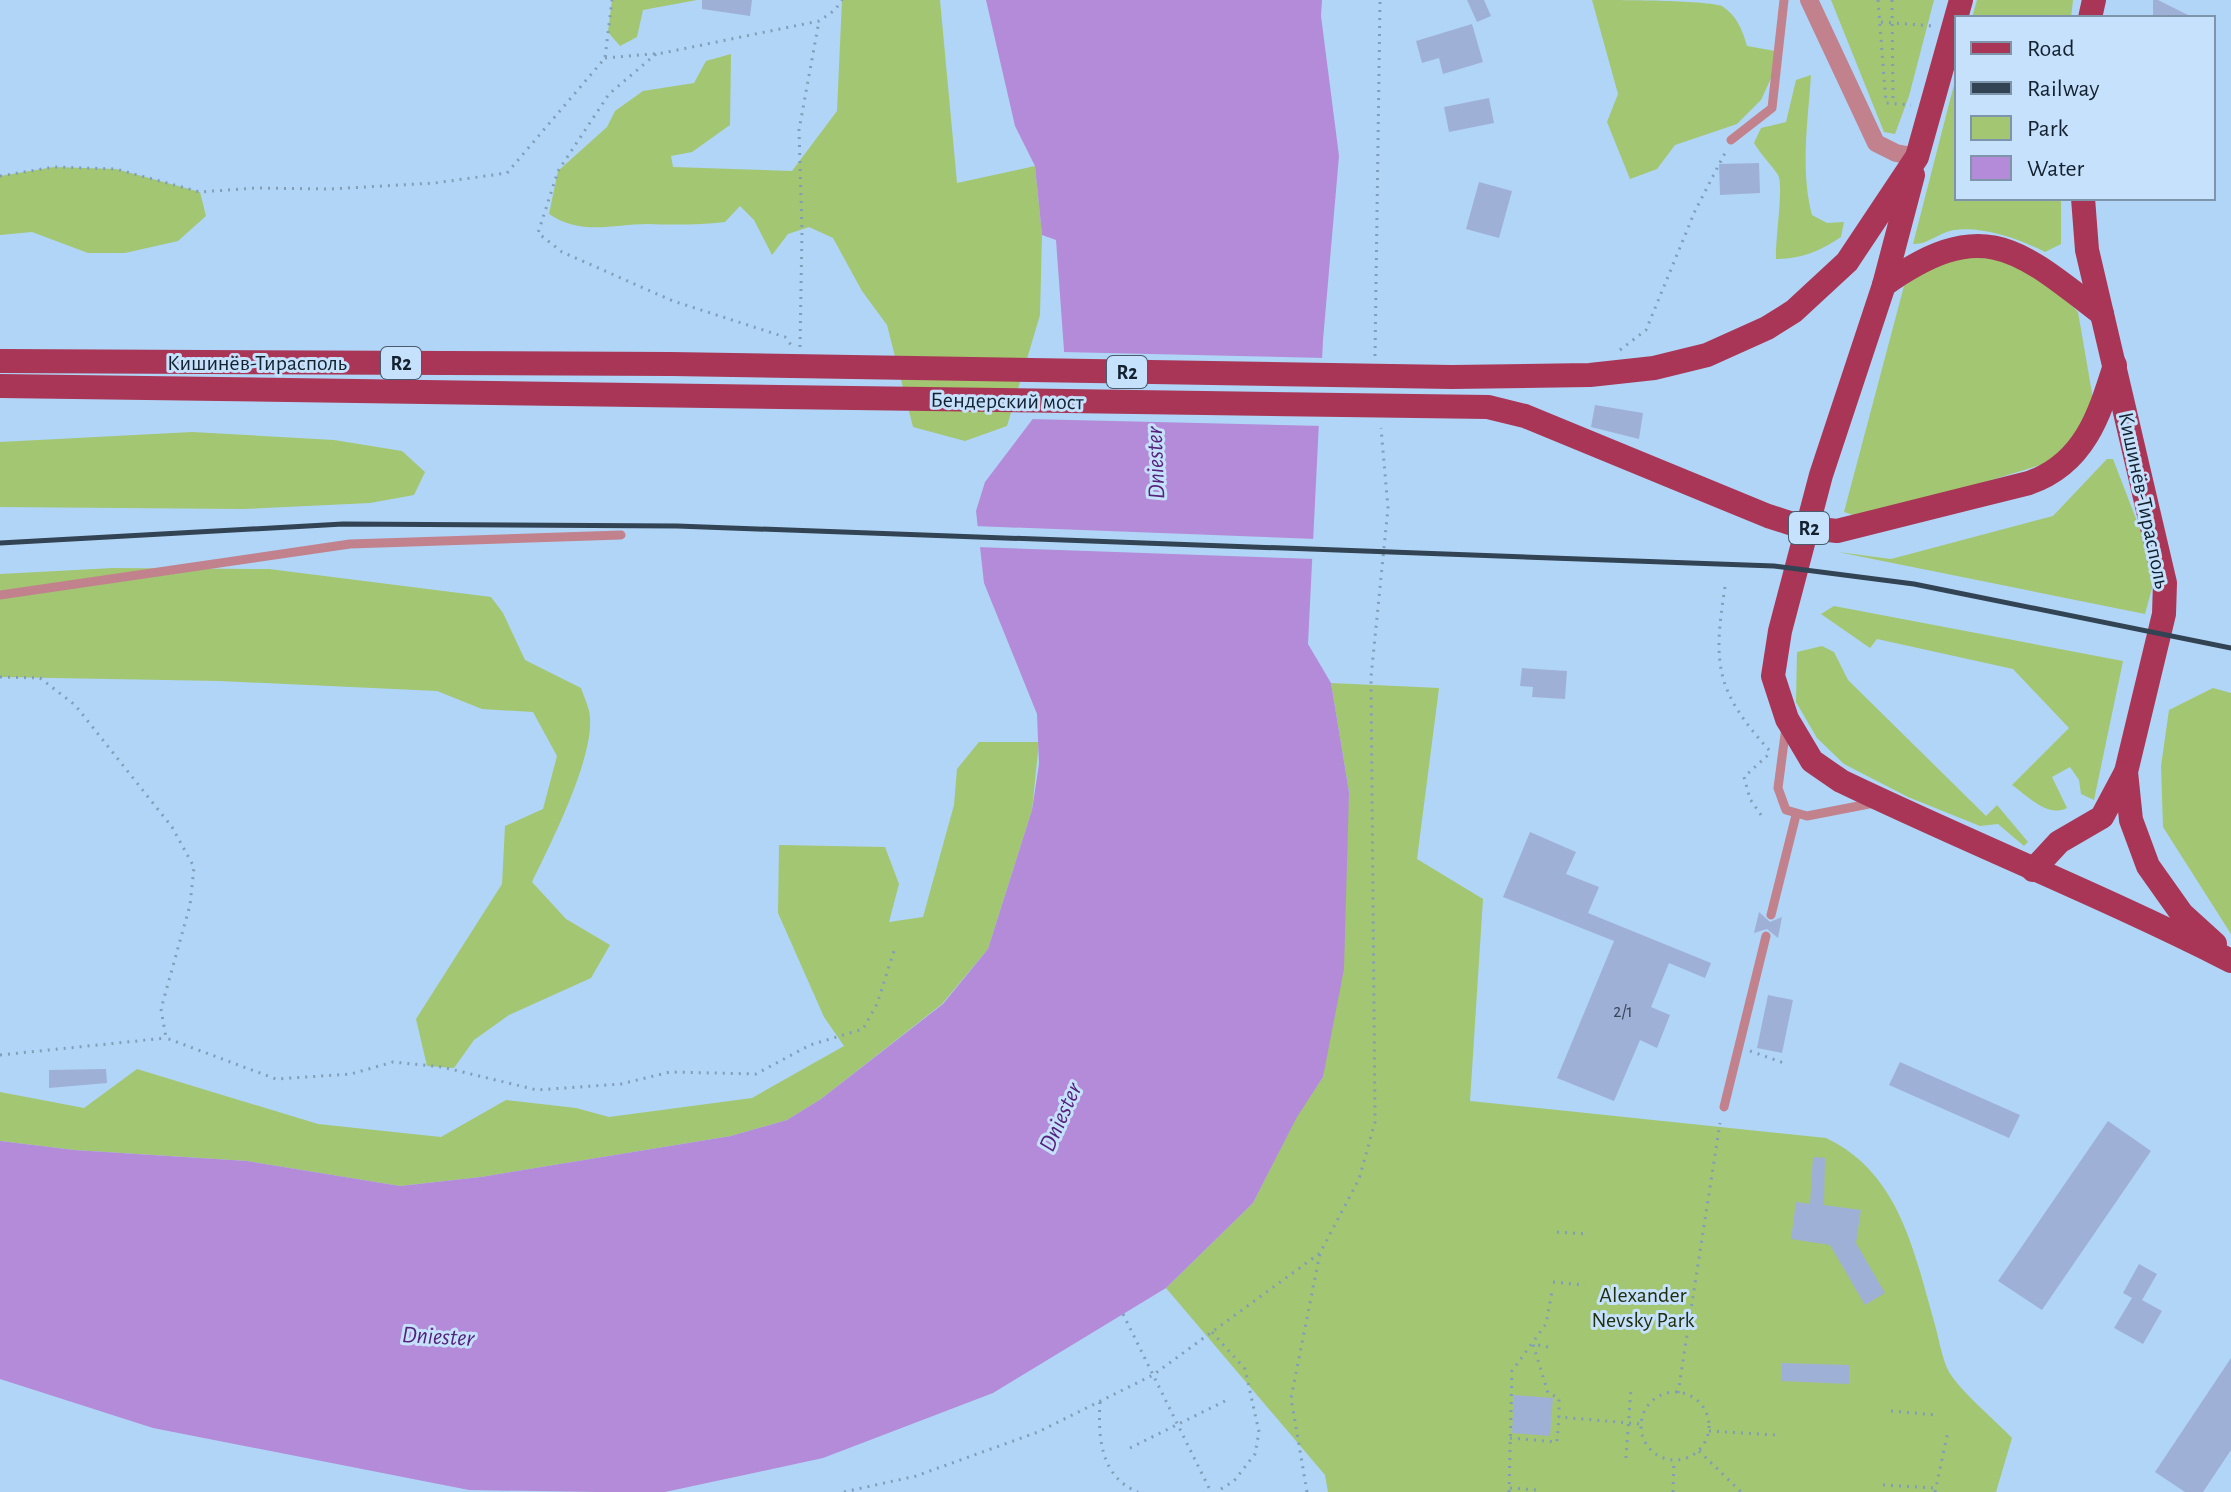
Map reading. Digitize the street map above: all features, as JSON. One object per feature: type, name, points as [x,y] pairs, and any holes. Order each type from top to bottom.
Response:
[{"type":"main road","name":"R2","points":[[1955,20],[1884,285],[1821,475],[1780,631],[1773,676],[1787,719],[1812,761],[1841,781],[2033,870],[2126,908],[2231,960]]},
{"type":"main road","name":"Бендерский мост","points":[[803,366],[1452,377],[1624,373],[1707,355],[1767,328],[1794,311],[1847,262],[1917,157]]},
{"type":"main road","name":"Кишинёв-Тирасполь","points":[[2083,200],[2087,250],[2165,583],[2164,614],[2126,772],[2131,820],[2148,866],[2182,914],[2231,960]]},
{"type":"main road","points":[[1884,285],[1916,262],[1950,249],[1982,246],[2013,252],[2040,264],[2102,314]]},
{"type":"main road","name":"Кишинёв-Тирасполь","points":[[0,361],[803,366]]},
{"type":"main road","name":"Бендерский мост","points":[[802,396],[1488,407],[1525,416],[1768,516],[1802,527],[1837,531],[2029,483],[2056,471],[2069,460],[2091,430],[2115,365]]},
{"type":"main road","name":"Кишинёв-Тирасполь","points":[[0,386],[802,396]]},
{"type":"main road","points":[[2033,870],[2059,842],[2102,817],[2126,772]]},
{"type":"street","points":[[1809,0],[1876,143],[1896,153],[1917,157]]},
{"type":"lane","points":[[1731,140],[1772,108],[1784,0]]},
{"type":"lane","points":[[0,595],[350,544],[621,535]]},
{"type":"lane","points":[[1787,719],[1778,788],[1786,810],[1796,815],[1884,802]]},
{"type":"lane","points":[[1771,915],[1796,815]]},
{"type":"lane","points":[[1724,1107],[1766,936]]},
{"type":"path","points":[[0,176],[54,167],[116,169],[200,192],[255,188],[345,189],[435,183],[507,173],[605,58],[612,0]]},
{"type":"path","points":[[605,58],[656,54],[819,21],[835,10],[842,0]]},
{"type":"path","points":[[1375,359],[1380,0]]},
{"type":"path","points":[[1878,0],[1886,103],[1916,105]]},
{"type":"path","points":[[1892,0],[1893,103]]},
{"type":"path","points":[[656,54],[609,94],[600,107],[558,171],[538,233],[562,252],[673,301],[785,337],[800,357],[802,231],[799,130],[819,21]]},
{"type":"path","points":[[1880,22],[1953,27]]},
{"type":"path","points":[[1617,352],[1646,330],[1695,211],[1731,140]]},
{"type":"path","points":[[1307,1492],[1291,1398],[1320,1253],[1359,1179],[1375,1122],[1371,677],[1388,508],[1380,418]]},
{"type":"path","points":[[1725,587],[1717,662],[1749,728],[1777,759]]},
{"type":"path","points":[[0,677],[40,678],[75,705],[172,827],[194,867],[190,905],[161,1009],[166,1038]]},
{"type":"path","points":[[1761,815],[1750,799],[1744,777],[1771,753]]},
{"type":"path","points":[[0,1055],[166,1038],[276,1079],[351,1074],[393,1062],[442,1067],[537,1090],[621,1084],[670,1072],[756,1074],[810,1045],[863,1029],[877,1004],[895,948]]},
{"type":"path","points":[[1737,1047],[1784,1063]]},
{"type":"path","points":[[1678,1393],[1720,1123]]},
{"type":"path","points":[[1557,1232],[1588,1234]]},
{"type":"path","points":[[844,1492],[916,1476],[1038,1432],[1100,1402],[1153,1375],[1320,1253]]},
{"type":"path","points":[[1553,1282],[1585,1285]]},
{"type":"path","points":[[1537,1490],[1510,1490],[1512,1371],[1546,1324],[1552,1291]]},
{"type":"path","points":[[1123,1314],[1213,1492],[1234,1481],[1255,1454],[1259,1432],[1245,1369],[1212,1332]]},
{"type":"path","points":[[1533,1344],[1548,1347]]},
{"type":"path","points":[[1510,1438],[1557,1442],[1559,1398],[1548,1393],[1533,1344]]},
{"type":"path","points":[[1626,1458],[1631,1388]]},
{"type":"path","points":[[1678,1393],[1689,1395],[1705,1410],[1709,1431],[1699,1451],[1674,1460],[1654,1453],[1643,1435],[1641,1424],[1644,1414],[1657,1397],[1678,1393]]},
{"type":"path","points":[[1130,1448],[1227,1400]]},
{"type":"path","points":[[1100,1402],[1098,1436],[1104,1459],[1128,1488],[1138,1492]]},
{"type":"path","points":[[1891,1411],[1937,1415]]},
{"type":"path","points":[[1559,1417],[1641,1424]]},
{"type":"path","points":[[1709,1431],[1777,1435]]},
{"type":"path","points":[[1883,1485],[1935,1490],[1948,1431]]},
{"type":"path","points":[[1699,1451],[1741,1492]]},
{"type":"path","points":[[1673,1492],[1674,1460]]},
{"type":"green space","points":[[612,0],[697,0],[643,10],[637,37],[620,46],[608,32]]},
{"type":"green space","points":[[842,0],[940,0],[957,183],[1035,166],[1042,235],[1040,315],[1007,426],[965,441],[913,427],[887,325],[862,291],[833,238],[809,227],[788,234],[772,255],[754,220],[740,206],[725,222],[696,224],[585,227],[561,221],[549,214],[558,171],[607,127],[615,111],[643,91],[694,83],[706,61],[731,54],[730,125],[692,152],[671,156],[673,167],[792,171],[837,111]]},
{"type":"green space","points":[[1592,0],[1679,1],[1722,6],[1738,23],[1747,46],[1775,51],[1772,76],[1761,100],[1737,124],[1675,145],[1657,169],[1630,179],[1607,122],[1618,94]]},
{"type":"green space","points":[[1831,0],[1934,0],[1909,96],[1895,134],[1884,132]]},
{"type":"green space","points":[[1977,0],[2073,0],[2071,16],[1973,16]]},
{"type":"green space","points":[[1811,75],[1806,163],[1808,198],[1812,215],[1827,223],[1844,222],[1841,237],[1826,246],[1802,256],[1776,259],[1780,181],[1754,143],[1761,128],[1786,122],[1796,80]]},
{"type":"green space","points":[[1955,81],[1955,200],[2061,200],[2061,244],[2045,252],[2001,235],[1965,229],[1949,231],[1923,243],[1913,244]]},
{"type":"green space","points":[[54,167],[116,169],[200,192],[206,216],[178,241],[125,253],[88,253],[32,232],[0,235],[0,176]]},
{"type":"green space","points":[[1994,256],[2050,283],[2078,312],[2093,399],[2079,435],[2057,460],[1916,503],[1853,515],[1844,512],[1904,286],[1945,259]]},
{"type":"green space","points":[[192,432],[334,440],[402,451],[425,472],[414,495],[370,503],[243,509],[0,507],[0,442]]},
{"type":"green space","points":[[2107,459],[2113,459],[2153,563],[2155,577],[2145,614],[1838,552],[1891,559],[2053,516]]},
{"type":"green space","points":[[113,568],[269,569],[491,597],[503,613],[525,660],[581,688],[589,711],[589,736],[578,778],[532,882],[566,919],[610,945],[591,978],[509,1015],[474,1040],[454,1068],[427,1066],[416,1019],[502,884],[505,826],[543,809],[557,756],[533,712],[482,709],[437,691],[219,681],[0,677],[0,574]]},
{"type":"green space","points":[[1834,606],[2123,661],[2094,800],[2081,794],[2079,780],[2070,767],[2052,777],[2067,808],[2045,808],[2012,785],[2069,728],[2013,669],[1877,639],[1870,648],[1821,614]]},
{"type":"green space","points":[[1822,646],[1834,652],[1848,680],[1986,816],[1997,805],[2028,842],[2024,846],[1998,824],[1980,826],[1908,797],[1844,764],[1817,738],[1796,702],[1797,652]]},
{"type":"green space","name":"Alexander Nevsky Park","points":[[1331,683],[1439,688],[1417,859],[1483,899],[1470,1101],[1826,1138],[1851,1153],[1871,1172],[1900,1217],[1920,1270],[1949,1372],[2012,1438],[1996,1492],[1328,1492],[1325,1475],[1166,1288],[1253,1203],[1297,1116],[1323,1077],[1349,792]]},
{"type":"green space","points":[[2213,688],[2231,693],[2231,934],[2163,827],[2161,766],[2169,710]]},
{"type":"green space","points":[[979,742],[1039,742],[1032,810],[988,949],[942,1004],[821,1099],[787,1120],[731,1136],[481,1177],[400,1186],[247,1161],[74,1150],[0,1141],[0,1092],[84,1108],[137,1069],[318,1124],[441,1137],[506,1100],[576,1108],[609,1117],[752,1098],[844,1046],[824,1017],[778,913],[779,845],[885,847],[899,884],[889,922],[923,917],[954,805],[957,769]]},
{"type":"water","name":"Dniester","points":[[986,0],[1322,0],[1321,16],[1339,156],[1323,340],[1308,644],[1331,683],[1349,792],[1344,969],[1323,1077],[1297,1117],[1253,1203],[1166,1288],[993,1393],[823,1458],[665,1492],[469,1490],[153,1428],[0,1379],[0,1141],[74,1150],[247,1161],[400,1186],[481,1177],[731,1136],[787,1120],[821,1099],[943,1004],[988,949],[1032,810],[1039,764],[1037,714],[984,583],[976,511],[985,482],[1032,420],[1065,364],[1056,240],[1042,235],[1035,166],[1015,126]]},
{"type":"pier","points":[[1062,352],[1326,358],[1323,426],[1028,419],[1061,363]]},
{"type":"pier","points":[[974,526],[1317,539],[1316,559],[976,547]]},
{"type":"building","points":[[702,0],[752,0],[750,16],[702,9]]},
{"type":"building","points":[[1467,0],[1484,0],[1491,16],[1477,22]]},
{"type":"building","points":[[2153,0],[2158,0],[2190,16],[2153,16]]},
{"type":"building","points":[[1472,24],[1483,62],[1443,74],[1439,58],[1422,63],[1416,41]]},
{"type":"building","points":[[1489,98],[1494,123],[1449,132],[1444,107]]},
{"type":"building","points":[[1759,163],[1760,193],[1720,195],[1719,164]]},
{"type":"building","points":[[1479,182],[1512,191],[1499,238],[1466,229]]},
{"type":"building","points":[[1595,405],[1643,413],[1639,439],[1591,427]]},
{"type":"building","points":[[1522,668],[1567,671],[1565,699],[1532,697],[1533,687],[1520,686]]},
{"type":"building","points":[[1530,832],[1576,852],[1566,874],[1599,887],[1588,913],[1711,963],[1705,978],[1669,963],[1651,1007],[1670,1015],[1657,1048],[1640,1040],[1614,1101],[1557,1078],[1614,941],[1503,897]]},
{"type":"building","points":[[1759,912],[1770,922],[1782,917],[1778,938],[1767,929],[1754,933]]},
{"type":"building","points":[[1768,995],[1793,1000],[1782,1053],[1757,1048]]},
{"type":"building","points":[[1900,1062],[2020,1115],[2009,1138],[1889,1085]]},
{"type":"building","points":[[106,1069],[107,1083],[49,1088],[49,1070]]},
{"type":"building","points":[[2108,1121],[2151,1151],[2042,1310],[1998,1281]]},
{"type":"building","points":[[1813,1157],[1825,1158],[1824,1205],[1861,1210],[1856,1243],[1885,1293],[1865,1305],[1830,1245],[1791,1239],[1796,1202],[1810,1204]]},
{"type":"building","points":[[2139,1264],[2157,1274],[2142,1300],[2162,1311],[2143,1344],[2114,1328],[2132,1298],[2123,1293]]},
{"type":"building","points":[[2231,1358],[2231,1450],[2203,1492],[2185,1492],[2155,1472]]},
{"type":"building","points":[[1782,1363],[1849,1365],[1849,1384],[1781,1381]]},
{"type":"building","points":[[1514,1395],[1553,1398],[1550,1436],[1512,1433]]},
{"type":"railway","points":[[0,543],[343,524],[677,526],[1774,566],[1914,584],[2231,648]]}]
